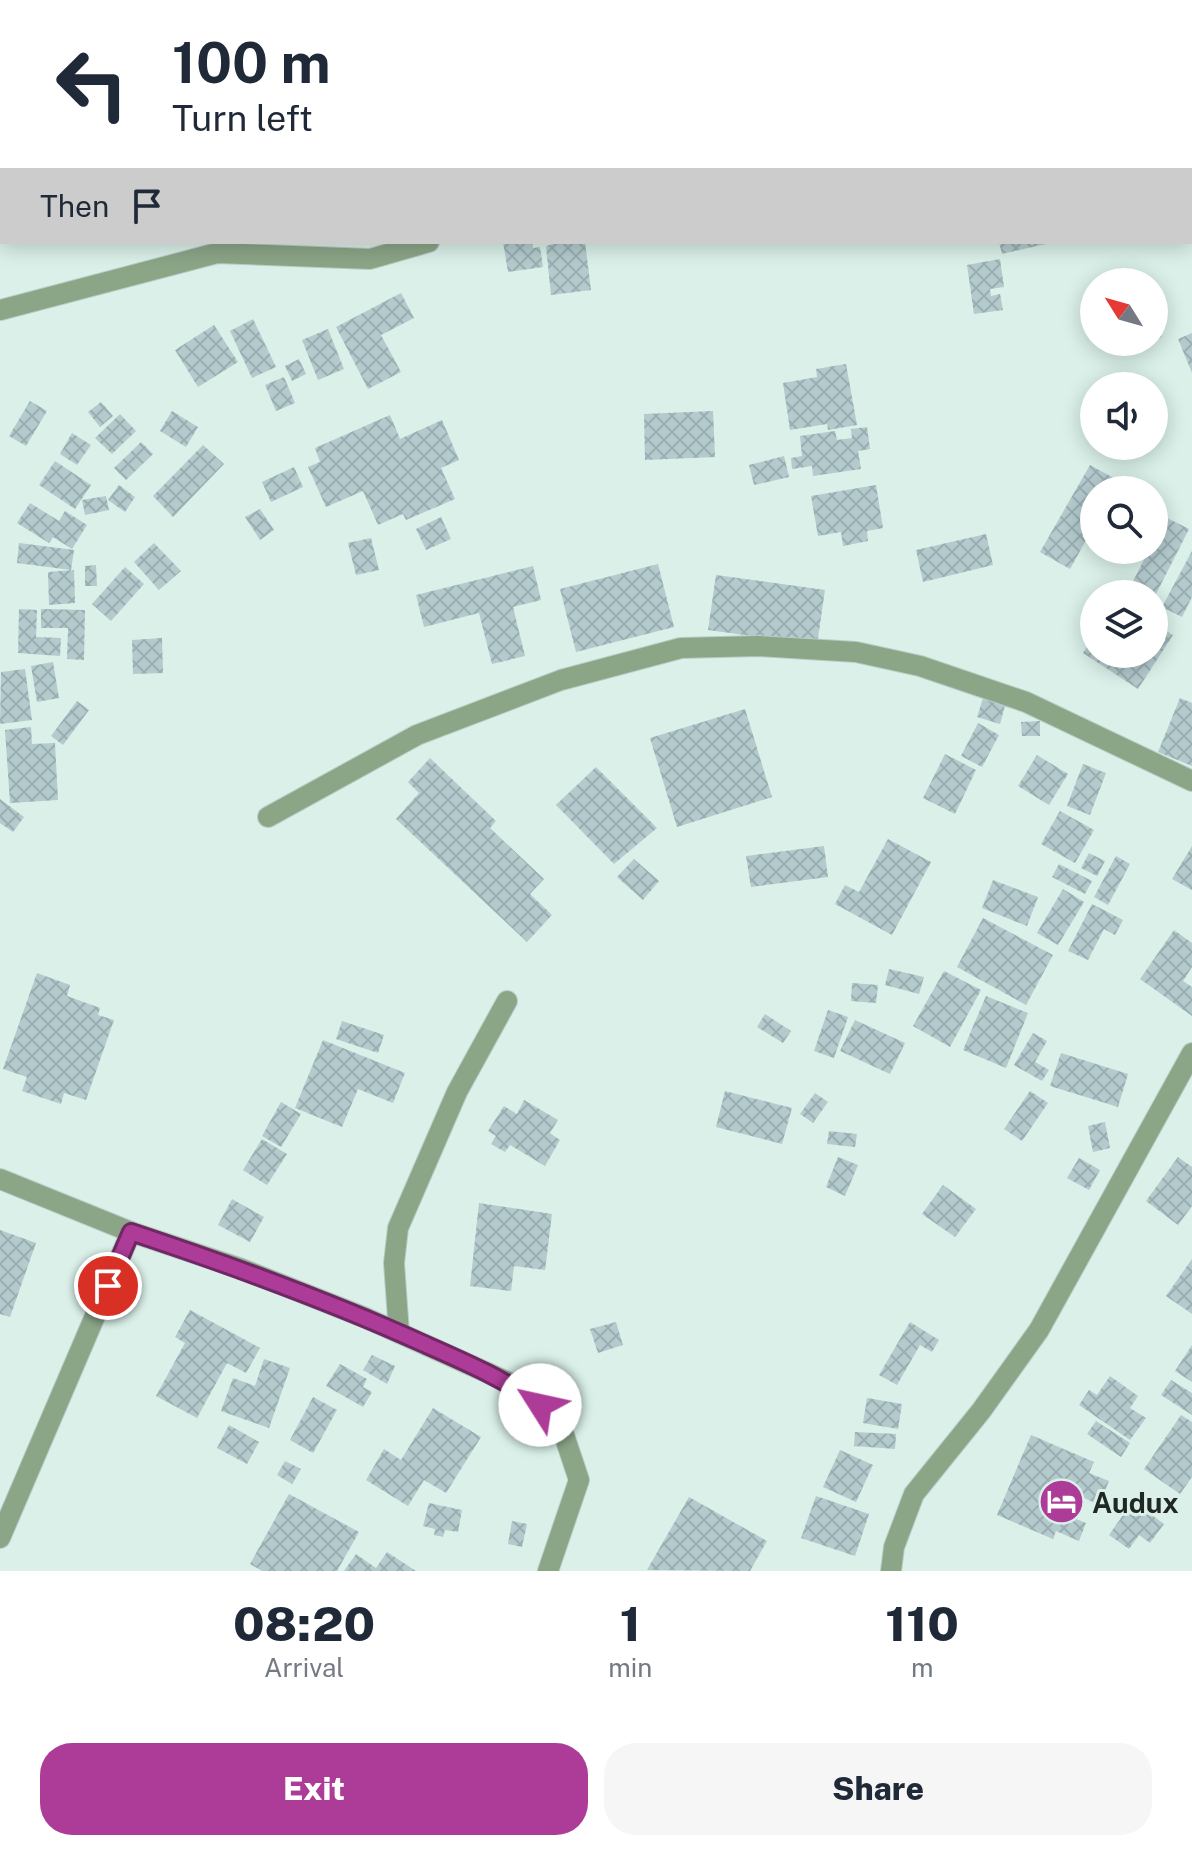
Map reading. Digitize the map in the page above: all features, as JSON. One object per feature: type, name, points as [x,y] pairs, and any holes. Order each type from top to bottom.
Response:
[{"type":"street","points":[[0,310],[217,253],[370,259],[422,244]]},
{"type":"street","points":[[268,817],[417,735],[561,680],[681,648],[696,647],[759,646],[856,652],[920,666],[1026,702],[1192,781]]},
{"type":"street","points":[[399,1333],[394,1263],[398,1228],[457,1092],[507,1001]]},
{"type":"street","points":[[891,1571],[894,1547],[914,1494],[981,1411],[1046,1320],[1192,1053]]},
{"type":"street","points":[[0,1179],[131,1232],[242,1269],[399,1333],[510,1383],[540,1405],[562,1429],[579,1480],[548,1571]]},
{"type":"street","points":[[0,1538],[131,1232]]},
{"type":"building","points":[[503,244],[540,247],[543,267],[508,272]]},
{"type":"building","points":[[585,244],[591,290],[551,295],[546,246]]},
{"type":"building","points":[[1000,244],[1046,244],[1002,254]]},
{"type":"building","points":[[1000,259],[1004,287],[990,289],[991,296],[1000,294],[1003,310],[974,314],[967,265]]},
{"type":"building","points":[[401,293],[414,318],[381,335],[401,372],[368,389],[336,327]]},
{"type":"building","points":[[253,319],[276,367],[252,378],[230,331]]},
{"type":"building","points":[[214,325],[238,362],[198,387],[175,350]]},
{"type":"building","points":[[328,329],[344,369],[318,380],[302,340]]},
{"type":"building","points":[[1192,333],[1192,373],[1178,339]]},
{"type":"building","points":[[299,359],[306,374],[292,381],[285,366]]},
{"type":"building","points":[[846,364],[857,425],[828,430],[827,424],[790,430],[783,383],[817,377],[816,369]]},
{"type":"building","points":[[284,377],[295,403],[276,411],[265,385]]},
{"type":"building","points":[[30,401],[47,411],[26,446],[9,436]]},
{"type":"building","points":[[101,402],[113,416],[100,427],[88,412]]},
{"type":"building","points":[[172,411],[198,427],[186,447],[160,431]]},
{"type":"building","points":[[713,411],[715,457],[645,460],[644,414]]},
{"type":"building","points":[[120,414],[136,431],[112,454],[95,438]]},
{"type":"building","points":[[390,415],[400,439],[442,420],[459,460],[441,468],[455,499],[406,520],[403,514],[378,525],[363,491],[326,507],[308,467],[320,462],[315,448]]},
{"type":"building","points":[[867,427],[870,449],[858,451],[861,469],[813,476],[812,466],[792,469],[791,458],[802,456],[800,436],[835,431],[837,440],[852,438],[851,429]]},
{"type":"building","points":[[72,433],[91,445],[77,465],[60,454]]},
{"type":"building","points":[[141,442],[153,454],[126,480],[114,468]]},
{"type":"building","points":[[203,445],[224,464],[173,517],[153,496]]},
{"type":"building","points":[[784,456],[789,477],[754,485],[749,465]]},
{"type":"building","points":[[55,461],[91,485],[75,509],[39,485]]},
{"type":"building","points":[[1090,465],[1110,476],[1084,476]]},
{"type":"building","points":[[294,467],[303,487],[271,502],[262,482]]},
{"type":"building","points":[[1080,482],[1080,551],[1070,569],[1040,552]]},
{"type":"building","points":[[119,485],[135,497],[125,512],[108,500]]},
{"type":"building","points":[[876,485],[883,528],[867,531],[868,541],[843,546],[841,532],[818,536],[811,496]]},
{"type":"building","points":[[106,496],[109,510],[85,515],[82,500]]},
{"type":"building","points":[[30,503],[59,521],[65,511],[87,525],[72,549],[53,537],[49,543],[17,523]]},
{"type":"building","points":[[260,509],[274,530],[260,540],[245,517]]},
{"type":"building","points":[[441,517],[451,539],[426,550],[416,529]]},
{"type":"building","points":[[1168,518],[1189,529],[1163,580],[1134,580],[1142,564],[1168,564]]},
{"type":"building","points":[[986,534],[993,565],[923,582],[916,550]]},
{"type":"building","points":[[371,538],[379,570],[356,575],[348,543]]},
{"type":"building","points":[[19,543],[74,550],[71,570],[17,563]]},
{"type":"building","points":[[154,543],[181,571],[159,590],[134,562]]},
{"type":"building","points":[[1192,551],[1192,597],[1182,617],[1168,610],[1168,596]]},
{"type":"building","points":[[658,564],[674,627],[576,652],[560,589]]},
{"type":"building","points":[[96,565],[97,586],[85,586],[85,566]]},
{"type":"building","points":[[533,566],[541,600],[513,607],[525,656],[492,664],[479,613],[424,627],[416,595]]},
{"type":"building","points":[[125,567],[144,584],[111,621],[92,604]]},
{"type":"building","points":[[74,570],[75,603],[49,605],[48,572]]},
{"type":"building","points":[[716,575],[825,590],[817,645],[708,630]]},
{"type":"building","points":[[19,609],[37,610],[36,637],[61,638],[60,656],[18,653]]},
{"type":"building","points":[[41,609],[85,610],[84,660],[67,659],[68,628],[41,628]]},
{"type":"building","points":[[162,638],[163,673],[133,674],[132,640]]},
{"type":"building","points":[[53,662],[59,698],[37,702],[31,666]]},
{"type":"building","points":[[1106,668],[1152,668],[1138,689]]},
{"type":"building","points":[[25,669],[32,720],[0,724],[1,672]]},
{"type":"building","points":[[984,695],[1006,702],[1000,724],[977,717]]},
{"type":"building","points":[[1180,698],[1192,703],[1192,766],[1158,752]]},
{"type":"building","points":[[77,701],[89,710],[63,745],[51,736]]},
{"type":"building","points":[[745,709],[772,797],[677,827],[650,738]]},
{"type":"building","points":[[1040,721],[1040,736],[1022,736],[1021,722]]},
{"type":"building","points":[[978,723],[999,735],[982,767],[961,756]]},
{"type":"building","points":[[31,727],[32,744],[55,743],[58,800],[10,803],[5,730]]},
{"type":"building","points":[[945,754],[976,770],[955,814],[923,798]]},
{"type":"building","points":[[1037,755],[1068,774],[1049,805],[1018,786]]},
{"type":"building","points":[[430,758],[496,821],[490,828],[544,879],[530,894],[552,915],[527,942],[396,819],[419,793],[408,782]]},
{"type":"building","points":[[1083,764],[1106,773],[1090,815],[1067,806]]},
{"type":"building","points":[[596,767],[657,828],[614,864],[556,805]]},
{"type":"building","points":[[0,799],[24,817],[13,832],[0,823]]},
{"type":"building","points":[[1060,811],[1094,830],[1075,863],[1041,844]]},
{"type":"building","points":[[888,839],[931,862],[892,935],[835,904],[845,885],[859,892]]},
{"type":"building","points":[[824,846],[828,877],[751,887],[746,856]]},
{"type":"building","points":[[1192,846],[1192,890],[1172,879]]},
{"type":"building","points":[[1089,853],[1105,861],[1097,876],[1081,868]]},
{"type":"building","points":[[1116,856],[1130,864],[1108,905],[1094,897]]},
{"type":"building","points":[[634,859],[659,881],[643,900],[617,877]]},
{"type":"building","points":[[1059,864],[1092,881],[1085,894],[1052,877]]},
{"type":"building","points":[[993,880],[1038,897],[1027,926],[982,908]]},
{"type":"building","points":[[1063,889],[1084,902],[1058,945],[1037,933]]},
{"type":"building","points":[[1092,904],[1123,920],[1115,935],[1104,929],[1088,960],[1068,951]]},
{"type":"building","points":[[983,918],[1053,955],[1026,1005],[957,967]]},
{"type":"building","points":[[1174,930],[1192,943],[1192,967],[1183,981],[1192,987],[1192,1016],[1140,979]]},
{"type":"building","points":[[889,969],[924,977],[919,994],[885,985]]},
{"type":"building","points":[[944,971],[981,990],[950,1047],[913,1026]]},
{"type":"building","points":[[37,973],[70,985],[67,996],[100,1008],[98,1015],[114,1020],[86,1100],[64,1093],[61,1104],[22,1091],[27,1077],[3,1069]]},
{"type":"building","points":[[852,983],[878,985],[876,1003],[851,1001]]},
{"type":"building","points":[[986,996],[1028,1013],[1006,1068],[963,1050]]},
{"type":"building","points":[[828,1010],[848,1017],[834,1058],[814,1051]]},
{"type":"building","points":[[765,1014],[791,1031],[783,1043],[757,1027]]},
{"type":"building","points":[[855,1020],[905,1043],[890,1074],[840,1051]]},
{"type":"building","points":[[342,1021],[384,1035],[378,1053],[336,1039]]},
{"type":"building","points":[[1033,1033],[1047,1041],[1035,1062],[1049,1070],[1042,1081],[1014,1065]]},
{"type":"building","points":[[323,1040],[405,1073],[393,1103],[358,1089],[342,1127],[295,1108]]},
{"type":"building","points":[[1061,1053],[1128,1074],[1118,1107],[1050,1086]]},
{"type":"building","points":[[725,1091],[792,1108],[782,1144],[716,1127]]},
{"type":"building","points":[[1030,1091],[1048,1103],[1022,1141],[1004,1129]]},
{"type":"building","points":[[815,1093],[828,1102],[813,1123],[800,1114]]},
{"type":"building","points":[[524,1100],[558,1120],[550,1133],[560,1140],[545,1166],[510,1145],[505,1152],[491,1144],[496,1136],[488,1131],[504,1106],[517,1114]]},
{"type":"building","points":[[281,1102],[301,1114],[281,1147],[262,1136]]},
{"type":"building","points":[[1105,1122],[1110,1148],[1093,1152],[1088,1126]]},
{"type":"building","points":[[829,1131],[857,1134],[855,1147],[827,1144]]},
{"type":"building","points":[[262,1139],[287,1154],[267,1185],[243,1170]]},
{"type":"building","points":[[838,1157],[858,1165],[845,1196],[826,1187]]},
{"type":"building","points":[[1178,1157],[1192,1167],[1192,1206],[1178,1225],[1146,1201]]},
{"type":"building","points":[[1079,1158],[1100,1170],[1089,1190],[1067,1178]]},
{"type":"building","points":[[943,1185],[976,1209],[955,1237],[922,1214]]},
{"type":"building","points":[[232,1199],[264,1217],[250,1242],[218,1225]]},
{"type":"building","points":[[479,1203],[552,1214],[545,1270],[514,1266],[511,1291],[470,1286]]},
{"type":"building","points":[[0,1230],[36,1243],[10,1317],[0,1314]]},
{"type":"building","points":[[1192,1259],[1192,1314],[1166,1296]]},
{"type":"building","points":[[190,1310],[260,1348],[246,1373],[227,1363],[197,1418],[156,1396],[185,1343],[175,1337]]},
{"type":"building","points":[[616,1322],[623,1345],[598,1353],[590,1329]]},
{"type":"building","points":[[910,1322],[939,1340],[932,1352],[920,1345],[897,1385],[879,1375]]},
{"type":"building","points":[[1192,1345],[1192,1382],[1175,1371]]},
{"type":"building","points":[[372,1355],[395,1366],[387,1384],[363,1370]]},
{"type":"building","points":[[264,1359],[290,1368],[269,1428],[221,1411],[233,1378],[255,1386]]},
{"type":"building","points":[[340,1364],[367,1379],[363,1387],[372,1392],[363,1407],[326,1386]]},
{"type":"building","points":[[1110,1376],[1138,1396],[1130,1408],[1146,1418],[1130,1440],[1079,1405],[1089,1390],[1097,1395]]},
{"type":"building","points":[[1171,1380],[1192,1393],[1192,1415],[1161,1395]]},
{"type":"building","points":[[313,1397],[337,1410],[313,1453],[290,1440]]},
{"type":"building","points":[[867,1398],[902,1404],[898,1429],[863,1423]]},
{"type":"building","points":[[433,1408],[481,1437],[446,1493],[424,1480],[408,1506],[366,1480],[384,1449],[401,1460]]},
{"type":"building","points":[[1181,1415],[1192,1422],[1192,1477],[1180,1494],[1144,1469]]},
{"type":"building","points":[[1096,1421],[1130,1443],[1121,1457],[1087,1434]]},
{"type":"building","points":[[229,1425],[259,1442],[247,1464],[217,1448]]},
{"type":"building","points":[[855,1432],[896,1434],[895,1449],[854,1446]]},
{"type":"building","points":[[1031,1435],[1094,1462],[1089,1473],[1109,1481],[1099,1505],[1078,1495],[1069,1516],[1086,1523],[1079,1541],[1056,1531],[1053,1539],[997,1515]]},
{"type":"building","points":[[840,1450],[873,1465],[856,1502],[823,1487]]},
{"type":"building","points":[[285,1461],[301,1469],[292,1484],[277,1475]]},
{"type":"building","points":[[289,1494],[359,1532],[337,1571],[262,1571],[250,1564]]},
{"type":"building","points":[[816,1496],[869,1514],[855,1556],[801,1538]]},
{"type":"building","points":[[689,1497],[767,1541],[750,1571],[647,1570]]},
{"type":"building","points":[[1133,1501],[1164,1524],[1150,1543],[1139,1535],[1129,1549],[1109,1535]]},
{"type":"building","points":[[429,1503],[462,1510],[458,1532],[445,1530],[443,1537],[434,1535],[435,1529],[423,1526]]},
{"type":"building","points":[[512,1521],[527,1524],[522,1547],[508,1544]]},
{"type":"building","points":[[387,1552],[416,1571],[344,1571],[356,1554],[376,1568]]},
{"type":"place","name":"Audux","points":[[1061,1502]]},
{"type":"route","points":[[108,1286],[131,1232],[242,1269],[366,1318],[510,1383],[540,1405]]}]
